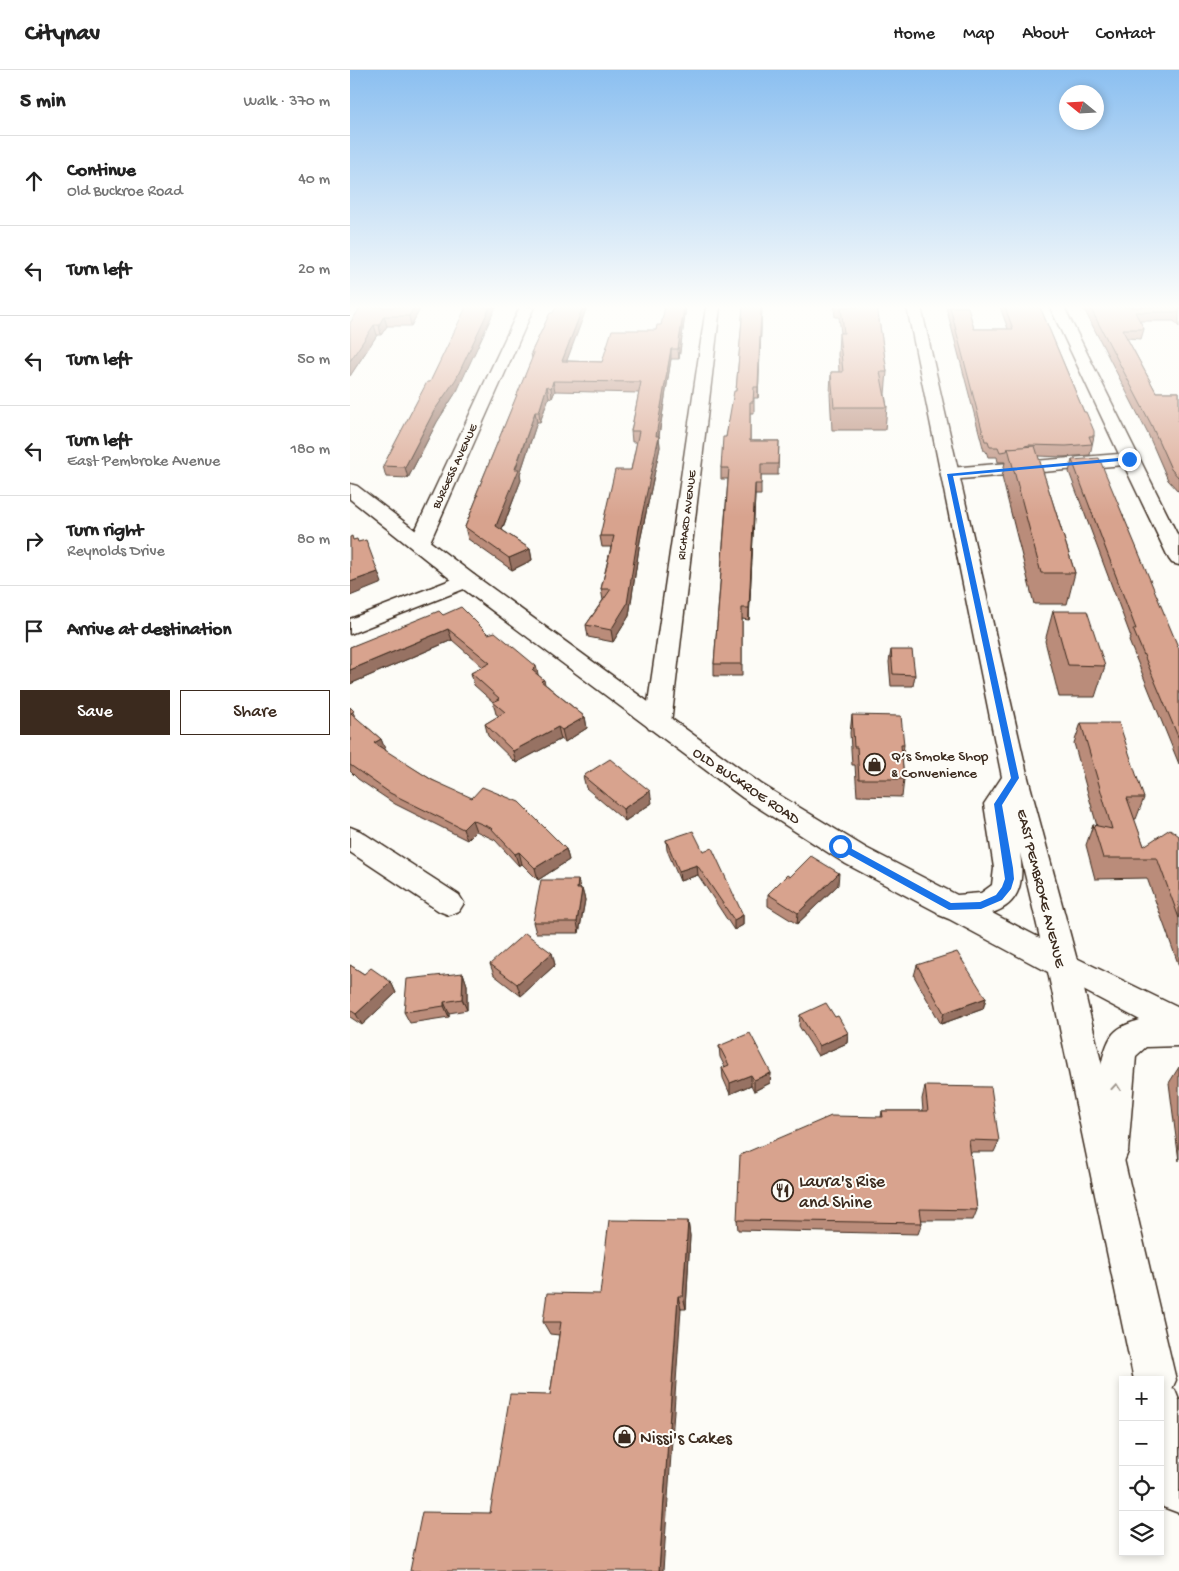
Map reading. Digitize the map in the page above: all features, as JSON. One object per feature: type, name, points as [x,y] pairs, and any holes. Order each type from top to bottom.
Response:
[{"type":"street","name":"BURGESS AVENUE","points":[[419,544],[495,377]]},
{"type":"street","name":"RICHARD AVENUE","points":[[658,723],[704,377]]},
{"type":"street","name":"EAST PEMBROKE AVENUE","points":[[929,377],[1015,778],[1062,964],[1154,1376]]},
{"type":"street","points":[[1090,377],[1129,459],[1171,521],[1179,559]]},
{"type":"street","points":[[950,474],[1129,459]]},
{"type":"street","name":"OLD BUCKROE ROAD","points":[[350,490],[466,580],[752,791],[856,856],[949,907],[1179,1024]]},
{"type":"street","points":[[350,627],[466,580]]},
{"type":"street","points":[[949,907],[981,906],[999,898],[1006,889],[1009,879],[1008,868],[998,804],[1015,778]]},
{"type":"street","points":[[350,838],[449,903]]},
{"type":"street","points":[[1108,1171],[1119,1054],[1123,1046],[1132,1038],[1143,1033],[1179,1031]]},
{"type":"street","points":[[1164,1421],[1179,1491]]},
{"type":"building","points":[[432,377],[457,377],[434,411],[405,467],[383,466],[427,382],[430,382]]},
{"type":"building","points":[[524,377],[666,377],[656,436],[659,436],[639,529],[627,604],[611,630],[586,625],[611,589],[601,589],[614,536],[600,536],[615,470],[631,470],[639,431],[631,431],[641,382],[553,381],[551,388],[547,386],[539,412],[535,412],[515,469],[519,469],[496,526],[530,549],[509,558],[465,527],[478,495],[476,495]]},
{"type":"building","points":[[737,377],[758,377],[758,387],[754,387],[753,402],[750,402],[750,441],[779,441],[778,464],[761,464],[761,484],[755,484],[749,608],[742,608],[742,664],[714,664],[729,468],[721,468],[723,437],[726,437],[734,391],[736,391]]},
{"type":"building","points":[[831,377],[881,377],[887,407],[834,407]]},
{"type":"building","points":[[968,377],[1069,377],[1094,431],[1094,436],[1089,436],[1092,444],[1066,446],[1029,445],[1008,448],[1007,451],[1000,452],[998,447],[990,447],[988,441],[985,441]]},
{"type":"building","points":[[1127,377],[1148,377],[1156,392],[1179,392],[1179,478],[1171,469],[1151,424]]},
{"type":"building","points":[[1035,446],[1075,573],[1041,573],[1008,448]]},
{"type":"building","points":[[1099,458],[1179,649],[1179,739],[1133,629],[1136,629],[1072,460]]},
{"type":"building","points":[[352,536],[353,540],[357,539],[358,542],[366,540],[378,572],[350,582],[350,537]]},
{"type":"building","points":[[461,607],[488,634],[495,632],[536,666],[532,670],[544,680],[541,681],[585,717],[562,730],[558,727],[513,751],[485,724],[505,712],[493,702],[500,699],[471,673],[490,663],[448,629],[350,670],[350,647],[439,611],[443,615]]},
{"type":"building","points":[[1053,611],[1087,611],[1105,666],[1068,665]]},
{"type":"building","points":[[891,650],[912,650],[915,675],[893,674]]},
{"type":"building","points":[[350,707],[354,711],[351,713],[381,739],[374,743],[432,780],[472,798],[482,787],[519,802],[566,849],[535,868],[519,852],[515,854],[491,828],[472,820],[463,829],[390,793],[350,765]]},
{"type":"building","name":"Q’s Smoke Shop & Convenience","points":[[852,715],[901,716],[904,745],[901,745],[904,779],[859,779]]},
{"type":"building","points":[[1081,723],[1119,723],[1144,798],[1127,798],[1144,846],[1170,829],[1179,836],[1179,918],[1157,858],[1103,858],[1093,825],[1112,829]]},
{"type":"building","points":[[610,759],[650,791],[623,809],[583,776]]},
{"type":"building","points":[[693,831],[703,851],[712,848],[743,915],[734,920],[697,865],[679,871],[666,840]]},
{"type":"building","points":[[811,856],[839,873],[798,913],[768,894],[787,875],[790,877]]},
{"type":"building","points":[[541,880],[578,880],[577,889],[582,889],[577,922],[533,922]]},
{"type":"building","points":[[525,933],[552,953],[517,984],[490,964]]},
{"type":"building","points":[[957,952],[986,998],[944,1013],[917,965]]},
{"type":"building","points":[[350,965],[364,974],[371,968],[391,982],[356,1014],[350,1010]]},
{"type":"building","points":[[463,973],[462,999],[444,1002],[444,1006],[404,1012],[407,979]]},
{"type":"building","points":[[826,1003],[835,1017],[838,1016],[848,1033],[819,1046],[800,1015]]},
{"type":"building","points":[[750,1033],[771,1073],[754,1080],[751,1075],[730,1083],[722,1068],[729,1065],[719,1046]]},
{"type":"building","points":[[925,1086],[991,1087],[999,1141],[969,1140],[977,1210],[920,1209],[922,1223],[737,1220],[740,1155],[831,1116],[883,1117],[882,1111],[928,1111]]},
{"type":"building","points":[[609,1220],[688,1221],[683,1296],[678,1296],[659,1571],[410,1571],[422,1512],[490,1513],[510,1394],[550,1395],[561,1322],[543,1322],[547,1293],[600,1294]]},
{"type":"place","name":"Q’s Smoke Shop & Convenience","points":[[875,764]]},
{"type":"place","name":"Laura's Rise and Shine","points":[[783,1190]]},
{"type":"place","name":"Nissi's Cakes","points":[[624,1437]]},
{"type":"route","points":[[840,846],[949,907],[981,906],[999,898],[1006,889],[1009,879],[1008,868],[998,804],[1015,778],[950,474],[1129,459]]}]
